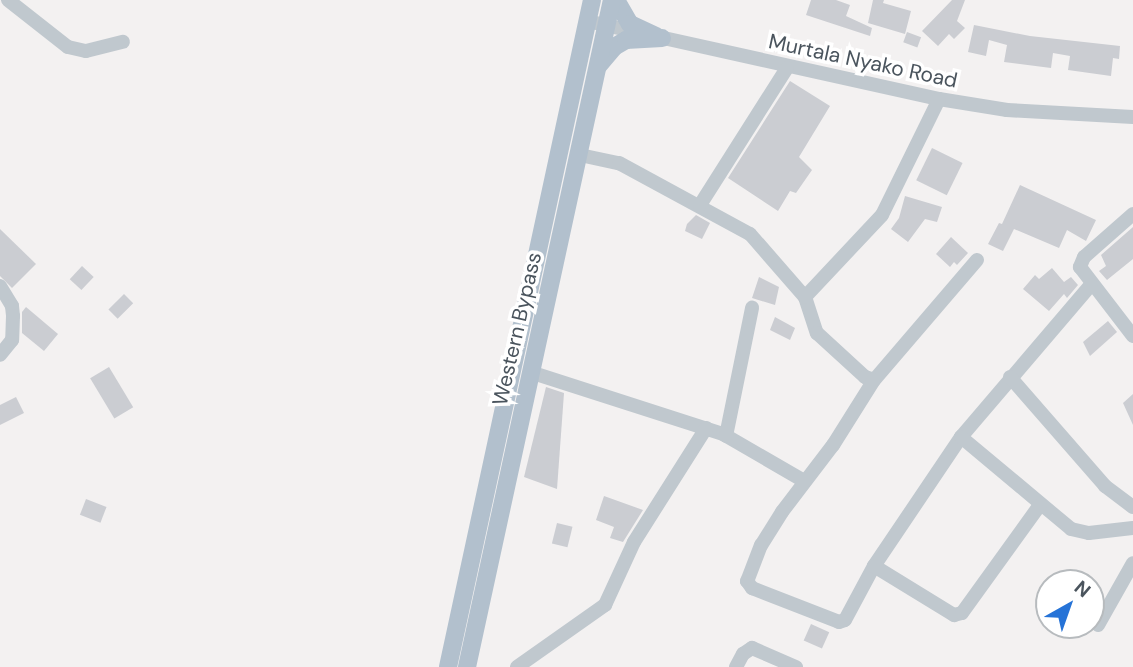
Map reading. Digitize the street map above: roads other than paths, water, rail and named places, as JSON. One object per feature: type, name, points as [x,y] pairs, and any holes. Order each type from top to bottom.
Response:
[{"type":"main road","name":"Western Bypass","points":[[448,667],[592,0]]},
{"type":"main road","name":"Western Bypass","points":[[467,667],[606,25],[614,0]]},
{"type":"main road","points":[[614,0],[630,24],[662,38]]},
{"type":"main road","points":[[598,66],[614,47],[626,40],[662,38]]},
{"type":"street","points":[[8,0],[68,47],[86,51],[123,42]]},
{"type":"street","name":"Murtala Nyako Road","points":[[587,21],[787,68],[939,99],[1007,110],[1133,117]]},
{"type":"street","points":[[700,205],[787,68]]},
{"type":"street","points":[[805,297],[882,215],[939,99]]},
{"type":"street","points":[[580,155],[613,161],[700,205],[754,238],[805,297],[817,333],[865,377],[874,380]]},
{"type":"street","points":[[1133,214],[1080,262],[1091,285],[1133,336]]},
{"type":"street","points":[[977,260],[874,380],[833,445],[804,481],[761,545],[747,580],[748,585],[842,622],[874,566],[961,437],[1091,285]]},
{"type":"street","points":[[0,286],[13,316],[12,340],[0,355]]},
{"type":"street","points":[[726,436],[752,308]]},
{"type":"street","points":[[530,372],[706,428],[726,436],[804,481]]},
{"type":"street","points":[[1010,377],[1105,486],[1133,508]]},
{"type":"street","points":[[517,667],[605,605],[634,542],[706,428]]},
{"type":"street","points":[[961,437],[1071,529],[1083,533],[1133,528]]},
{"type":"street","points":[[874,566],[954,615],[962,613],[1040,505]]},
{"type":"street","points":[[1105,613],[1133,563]]},
{"type":"street","points":[[736,667],[743,654],[752,648],[796,667]]}]
